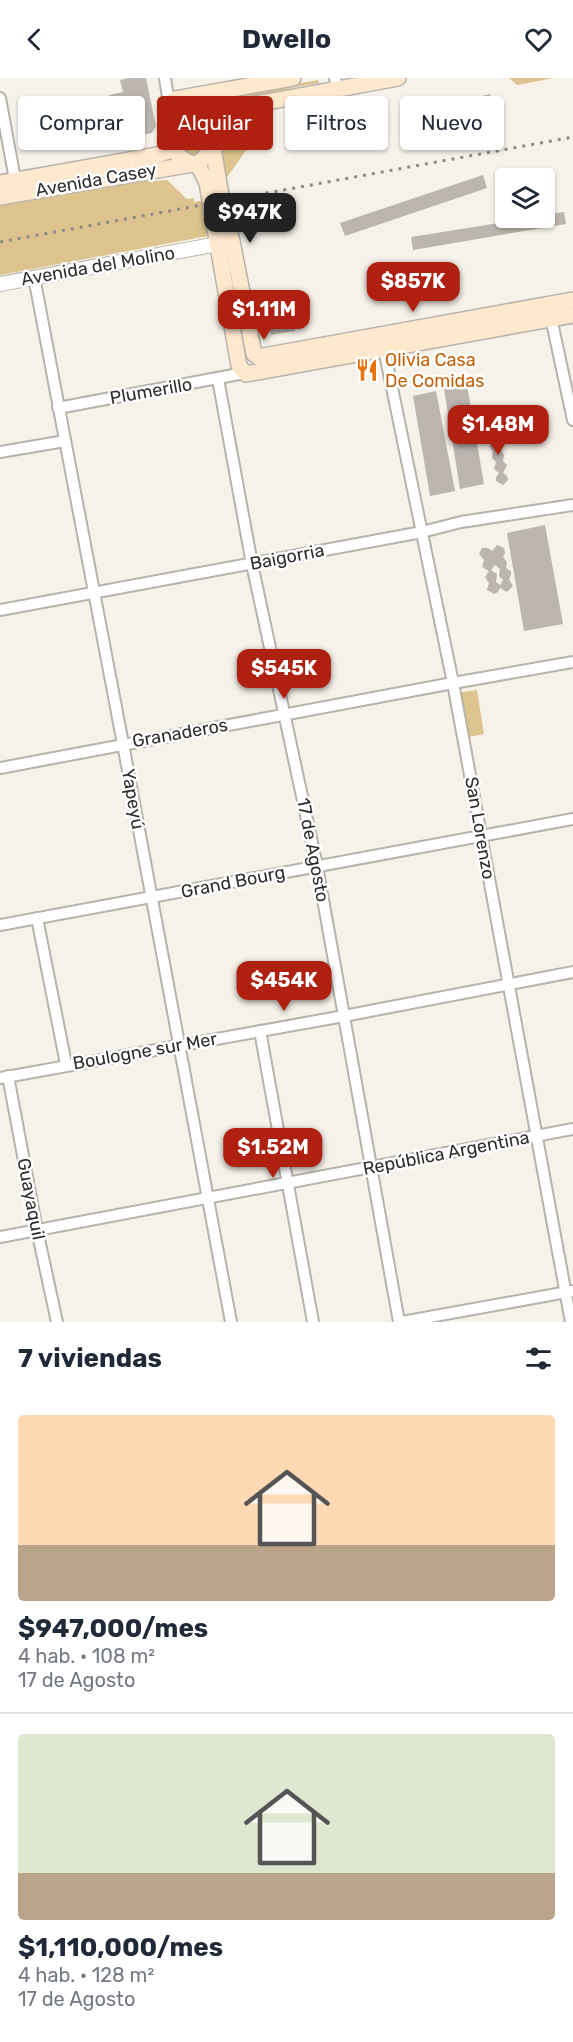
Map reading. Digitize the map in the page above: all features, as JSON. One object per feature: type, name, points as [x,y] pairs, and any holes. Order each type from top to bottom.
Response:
[{"type":"main road","points":[[197,96],[293,78]]},
{"type":"main road","points":[[273,99],[336,84],[398,78]]},
{"type":"main road","name":"Avenida Casey","points":[[0,197],[11,186],[157,155],[168,150]]},
{"type":"main road","points":[[173,150],[183,160],[195,164],[207,183],[225,243],[250,364],[382,343],[550,312],[573,300]]},
{"type":"main road","points":[[195,164],[204,160],[211,150]]},
{"type":"main road","points":[[214,150],[222,201],[225,243]]},
{"type":"main road","name":"Avenida Casey","points":[[11,186],[195,164]]},
{"type":"main road","points":[[550,312],[573,315]]},
{"type":"street","points":[[165,78],[168,96]]},
{"type":"street","points":[[0,98],[11,186]]},
{"type":"street","name":"Avenida del Molino","points":[[0,284],[225,243]]},
{"type":"street","name":"Yapeyú","points":[[34,277],[231,1322]]},
{"type":"street","points":[[550,312],[573,420]]},
{"type":"street","name":"San Lorenzo","points":[[382,343],[453,683],[536,1136],[569,1292],[571,1322]]},
{"type":"street","name":"Plumerillo","points":[[58,408],[218,379],[250,364]]},
{"type":"street","name":"17 de Agosto","points":[[218,379],[252,564],[317,866],[400,1322]]},
{"type":"street","points":[[0,452],[65,441]]},
{"type":"street","name":"Baigorria","points":[[0,610],[422,532],[461,522],[573,505]]},
{"type":"street","name":"Granaderos","points":[[0,768],[573,662]]},
{"type":"street","name":"Grand Bourg","points":[[0,925],[573,819]]},
{"type":"street","points":[[37,918],[66,1064]]},
{"type":"street","name":"Boulogne sur Mer","points":[[4,1077],[573,972]]},
{"type":"street","points":[[260,1031],[313,1322]]},
{"type":"street","name":"Guayaquil","points":[[4,1077],[57,1322]]},
{"type":"street","name":"República Argentina","points":[[0,1237],[573,1129]]},
{"type":"street","points":[[400,1322],[569,1292]]},
{"type":"shaded area","points":[[509,78],[554,78],[517,85]]},
{"type":"shaded area","points":[[318,80],[319,83],[290,88],[284,93],[266,96],[229,96]]},
{"type":"shaded area","points":[[184,150],[202,150],[201,154],[192,158]]},
{"type":"shaded area","points":[[221,150],[246,150],[228,176],[224,178]]},
{"type":"shaded area","points":[[153,177],[154,181],[167,180],[187,199],[194,198],[194,202],[207,200],[208,236],[0,275],[0,205]]},
{"type":"shaded area","points":[[477,690],[484,734],[464,738],[456,693]]},
{"type":"building","points":[[146,78],[156,126],[152,133],[145,134],[145,96],[109,96],[123,92],[120,80]]},
{"type":"building","points":[[483,175],[487,188],[345,236],[340,223]]},
{"type":"building","points":[[564,212],[566,224],[555,226],[555,213]]},
{"type":"building","points":[[495,224],[495,228],[542,228],[413,250],[411,237]]},
{"type":"building","points":[[293,320],[295,331],[271,335],[269,325]]},
{"type":"building","points":[[467,385],[484,484],[460,489],[444,389]]},
{"type":"building","points":[[436,391],[455,491],[430,496],[413,396]]},
{"type":"building","points":[[494,428],[500,433],[498,439],[502,444],[503,461],[507,465],[503,473],[508,480],[503,485],[496,481],[499,473],[494,469],[496,462],[492,458],[493,451],[489,446],[492,441],[487,435],[490,429]]},
{"type":"building","points":[[545,525],[563,624],[524,631],[507,533]]},
{"type":"building","points":[[497,545],[504,548],[503,557],[507,562],[506,568],[511,571],[509,579],[513,586],[507,592],[500,588],[494,594],[487,590],[489,583],[485,577],[489,571],[482,567],[484,560],[479,554],[482,548],[492,551]],"holes":[[[495,565],[500,569],[499,576],[503,580],[500,585],[496,582],[497,574],[491,570]]]},
{"type":"railway","points":[[0,242],[573,137]]},
{"type":"place","name":"Olivia Casa De Comidas","points":[[367,370]]}]
